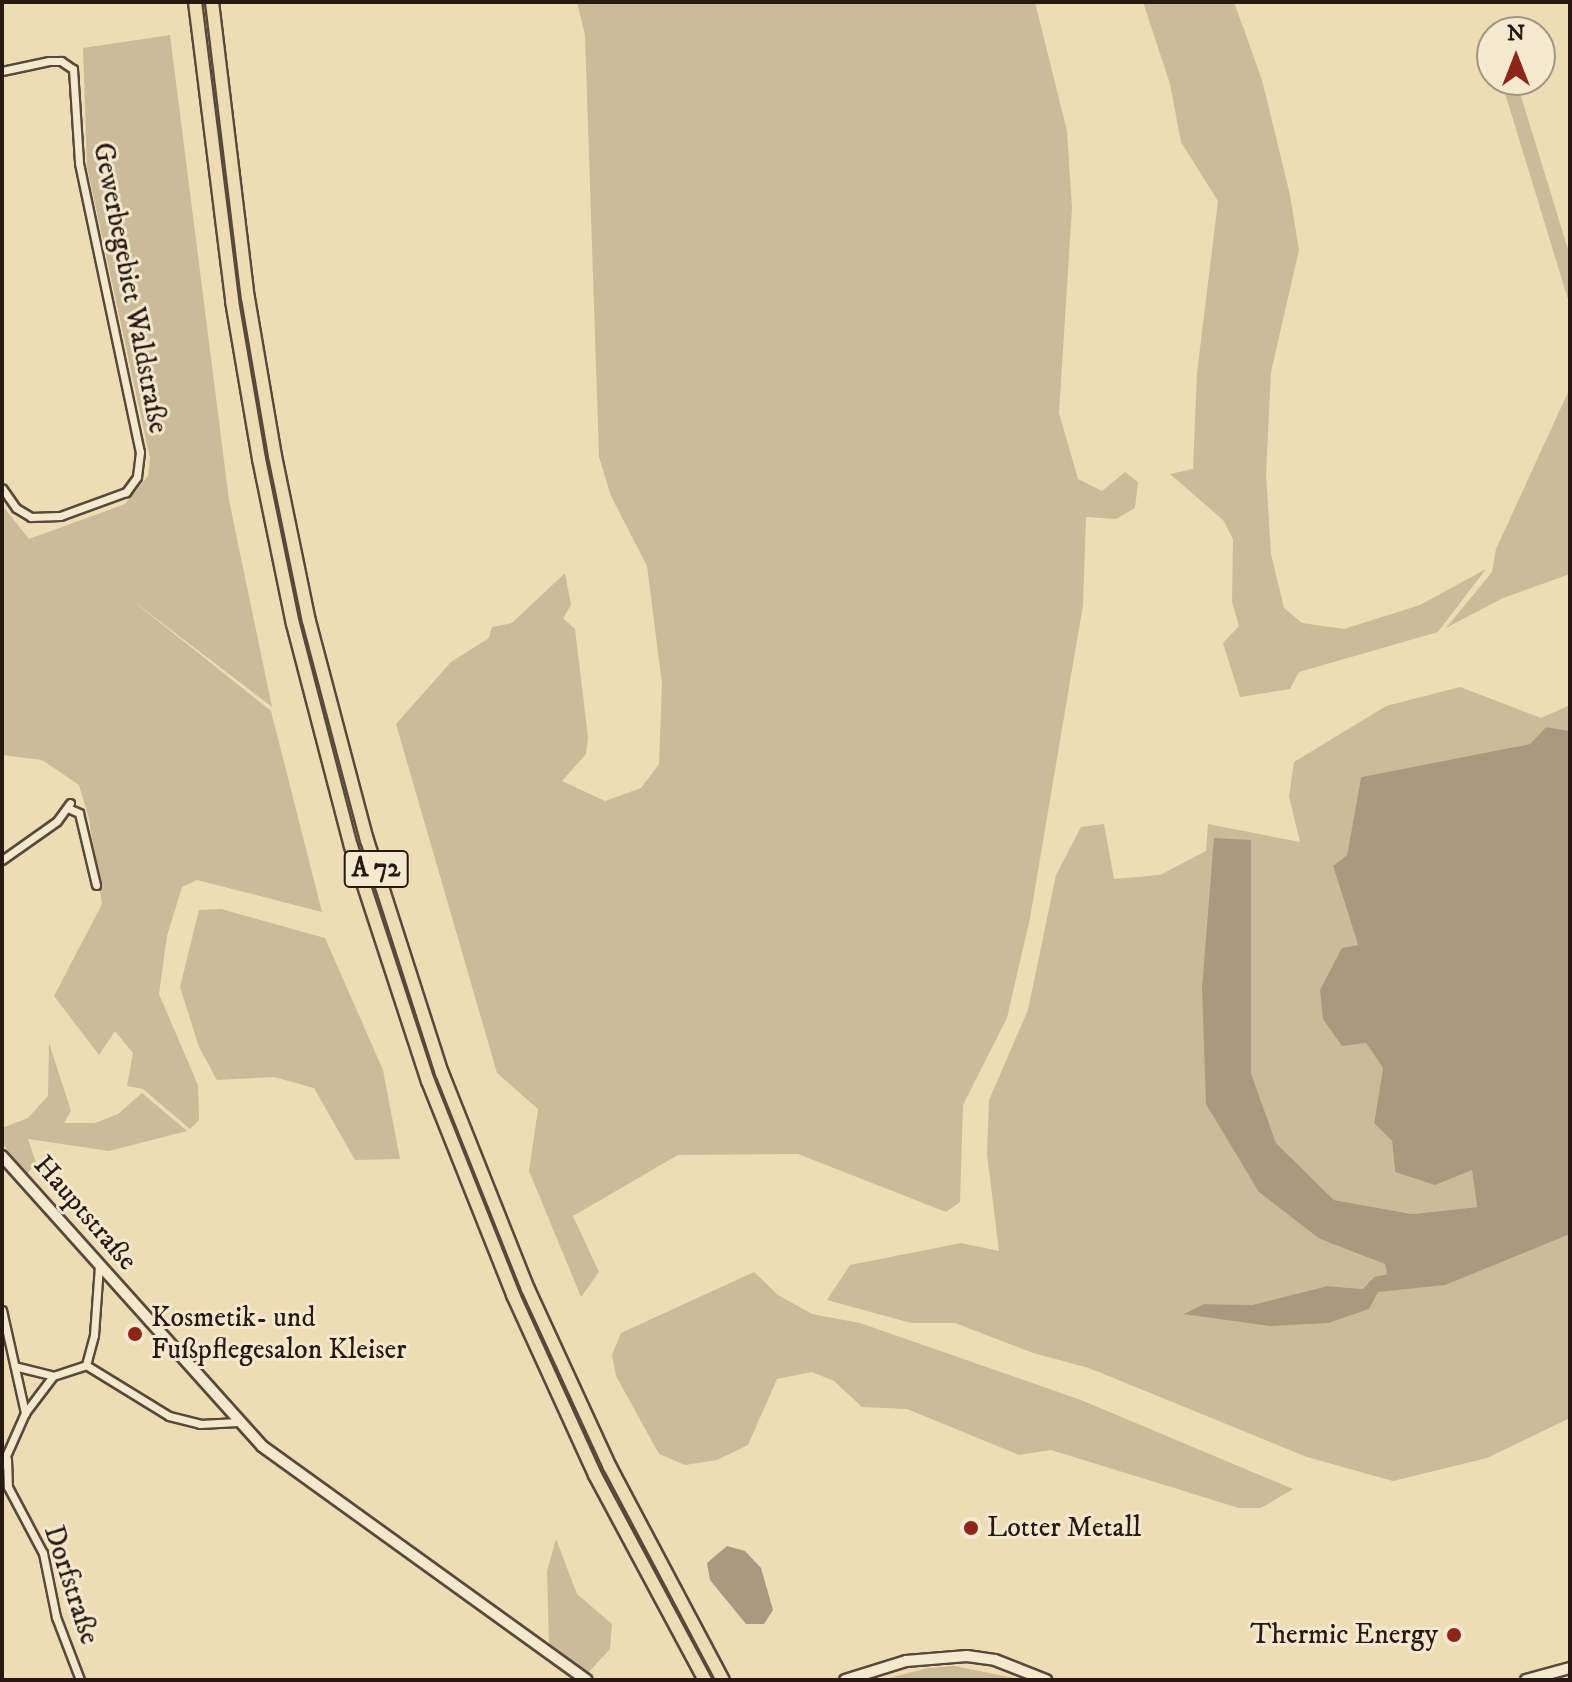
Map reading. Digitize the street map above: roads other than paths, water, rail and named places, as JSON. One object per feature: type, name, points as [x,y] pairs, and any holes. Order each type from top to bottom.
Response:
[{"type":"highway","name":"A 72","points":[[195,2],[232,301],[259,459],[293,624],[351,846],[428,1081],[507,1282],[595,1475],[705,1680]]},
{"type":"highway","name":"A 72","points":[[212,2],[248,298],[275,456],[309,621],[371,855],[442,1073],[528,1289],[610,1467],[723,1680]]},
{"type":"main road","name":"Hauptstraße","points":[[2,1156],[238,1422],[298,1474],[586,1680]]},
{"type":"main road","points":[[845,1680],[906,1661],[953,1656],[995,1660],[1046,1680]]},
{"type":"main road","points":[[1526,1680],[1570,1668]]},
{"type":"street","name":"Gewerbegebiet Waldstraße","points":[[2,71],[49,61],[61,61],[73,69],[79,163],[140,452],[137,477],[126,492],[60,516],[31,517],[16,508],[2,488]]},
{"type":"street","points":[[2,860],[70,806],[79,813],[96,885]]},
{"type":"street","points":[[86,1365],[99,1266]]},
{"type":"street","points":[[2,1310],[18,1367],[25,1413]]},
{"type":"street","points":[[18,1367],[53,1376],[86,1365]]},
{"type":"street","points":[[86,1365],[145,1405],[179,1420],[238,1422]]},
{"type":"street","name":"Dorfstraße","points":[[53,1376],[25,1413],[5,1462],[8,1487],[43,1553],[56,1617],[80,1680]]},
{"type":"place","name":"Kosmetik- und Fußpflegesalon Kleiser","points":[[135,1334]]},
{"type":"place","name":"Lotter Metall","points":[[971,1528]]},
{"type":"place","name":"Thermic Energy","points":[[1454,1635]]}]
